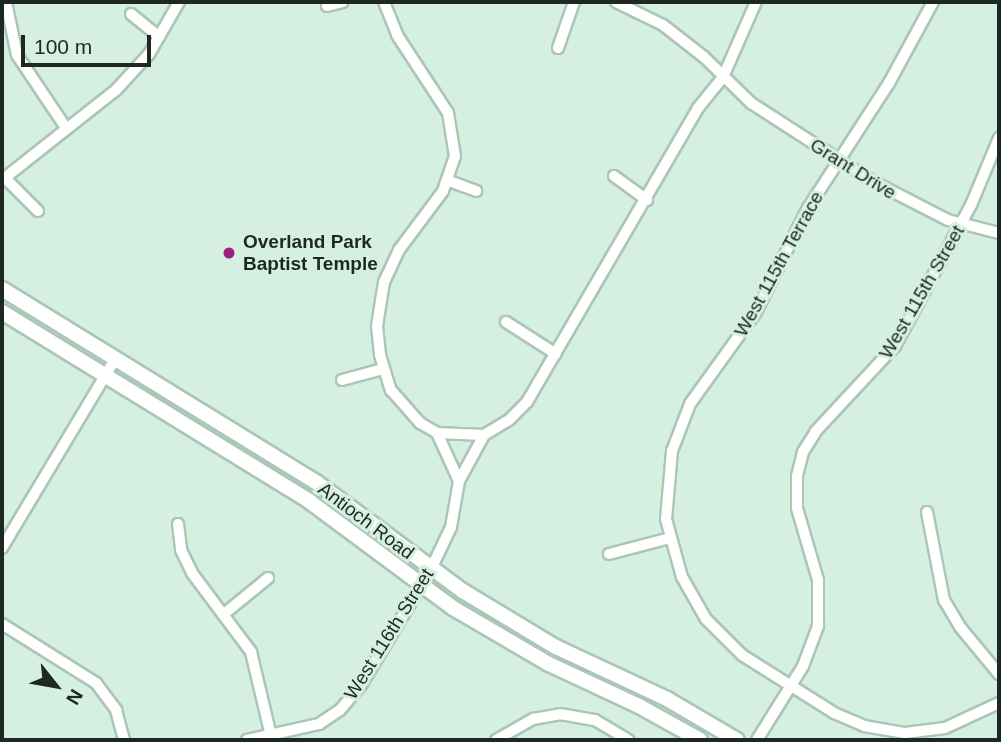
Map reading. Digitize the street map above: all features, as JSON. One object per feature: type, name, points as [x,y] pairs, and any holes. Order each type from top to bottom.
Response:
[{"type":"main road","name":"Antioch Road","points":[[2,289],[316,482],[431,569],[556,647],[667,699],[737,740]]},
{"type":"main road","name":"Antioch Road","points":[[2,312],[309,501],[421,587],[531,655],[700,740]]},
{"type":"street","points":[[6,2],[16,55],[66,128]]},
{"type":"street","points":[[38,211],[3,179],[116,90],[159,37],[179,2]]},
{"type":"street","points":[[327,6],[343,2]]},
{"type":"street","points":[[384,2],[397,36],[451,120],[454,156],[449,181],[399,250],[384,282],[377,326],[383,369],[399,402],[437,433],[459,481]]},
{"type":"street","points":[[558,48],[574,2]]},
{"type":"street","name":"Grant Drive","points":[[616,2],[663,25],[771,118],[900,198],[962,224],[999,233]]},
{"type":"street","points":[[723,77],[756,2]]},
{"type":"street","name":"West 115th Terrace","points":[[933,2],[889,83],[808,208],[757,312],[703,384],[680,426],[667,478],[670,538],[682,577],[706,619],[742,655],[790,687],[864,726],[905,733],[944,728],[999,703]]},
{"type":"street","points":[[131,14],[159,37]]},
{"type":"street","name":"West 116th Street","points":[[247,740],[272,738],[312,727],[340,710],[361,685],[431,569],[455,514],[459,481],[484,435],[520,410],[647,200],[698,108],[723,77]]},
{"type":"street","name":"West 115th Street","points":[[757,740],[812,646],[820,611],[818,580],[797,508],[803,452],[816,431],[895,346],[962,224],[999,138]]},
{"type":"street","points":[[614,176],[647,200]]},
{"type":"street","points":[[449,181],[477,191]]},
{"type":"street","points":[[506,323],[556,354]]},
{"type":"street","points":[[2,548],[115,359]]},
{"type":"street","points":[[342,380],[383,369]]},
{"type":"street","points":[[437,433],[484,435]]},
{"type":"street","points":[[927,512],[944,600],[960,627],[999,674]]},
{"type":"street","points":[[178,524],[185,561],[224,614],[258,670],[272,738]]},
{"type":"street","points":[[609,554],[670,538]]},
{"type":"street","points":[[224,614],[268,578]]},
{"type":"street","points":[[2,624],[96,683],[116,710],[124,740]]},
{"type":"street","points":[[496,740],[533,719],[568,714],[595,720],[628,740]]},
{"type":"green space","points":[[130,379],[289,470],[407,559],[341,511],[131,384]]},
{"type":"green space","points":[[441,588],[516,633],[631,686],[729,740],[721,740],[648,699],[561,664],[444,594]]},
{"type":"place","name":"Overland Park Baptist Temple","points":[[229,253]]}]
